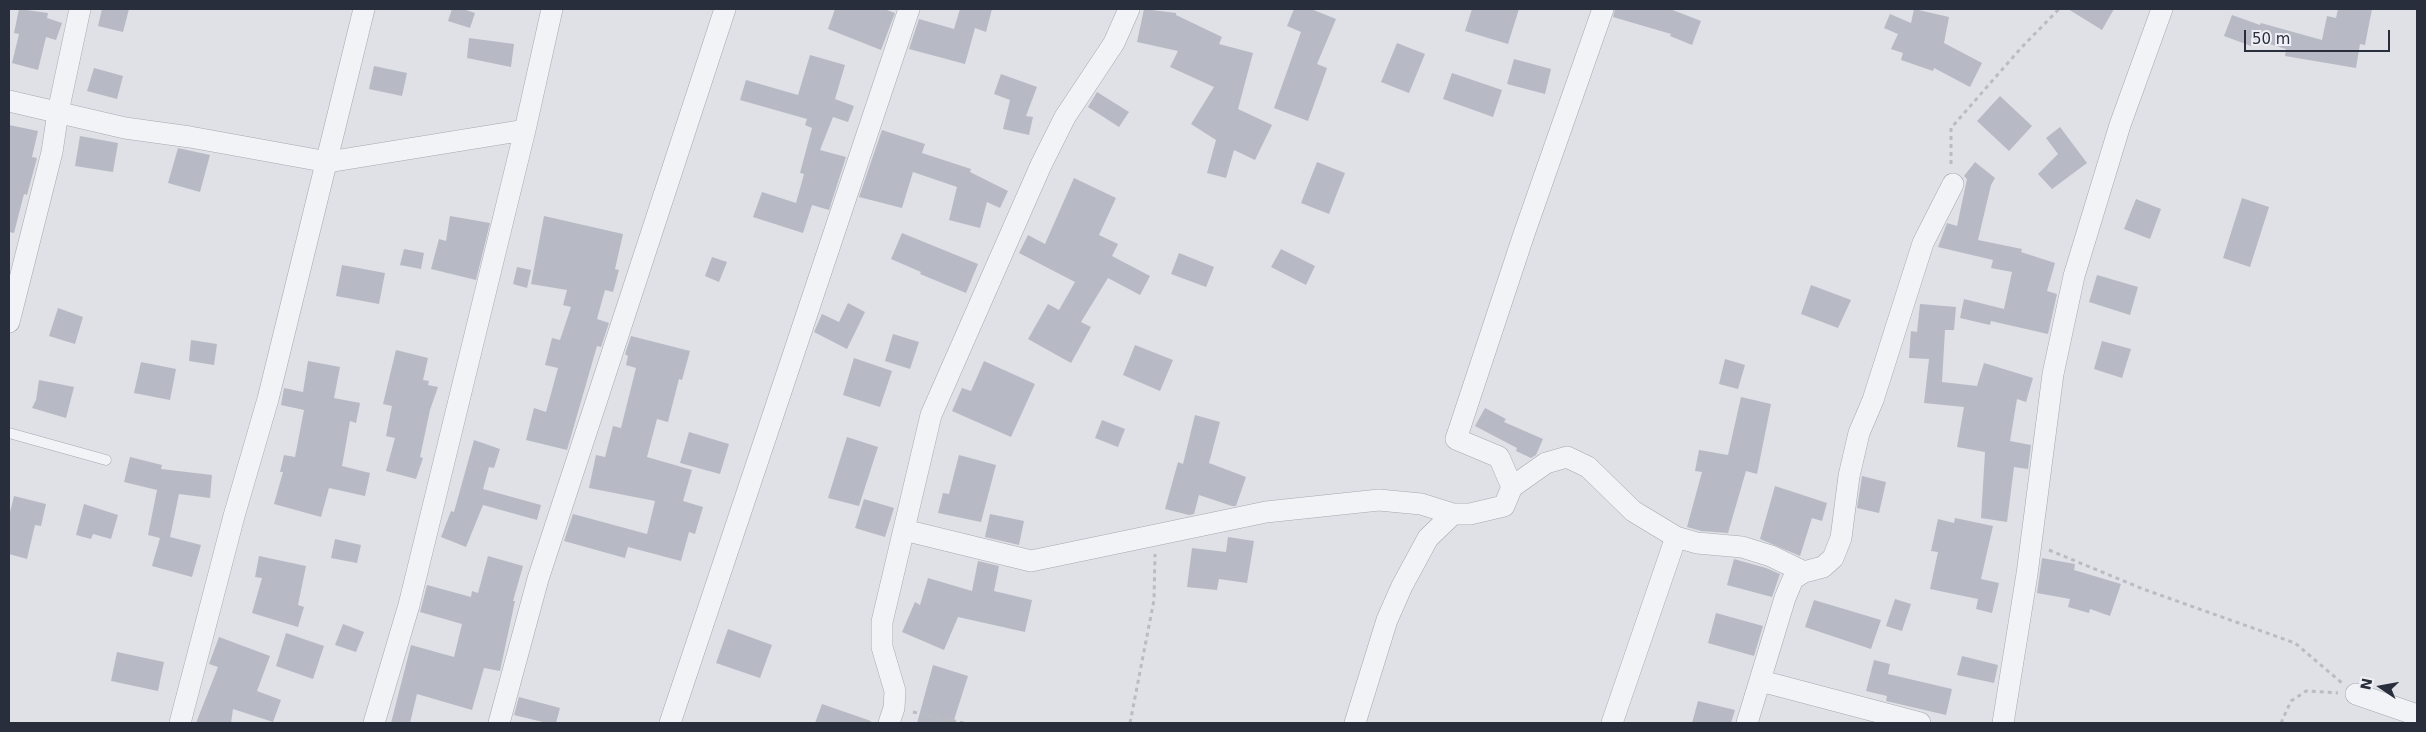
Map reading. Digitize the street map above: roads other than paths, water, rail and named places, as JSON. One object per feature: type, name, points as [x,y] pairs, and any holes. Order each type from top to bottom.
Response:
[{"type":"street","points":[[9,322],[52,152],[58,112],[80,9]]},
{"type":"street","points":[[180,723],[234,516],[268,399],[328,162],[364,9]]},
{"type":"street","points":[[374,723],[409,605],[525,130],[552,9]]},
{"type":"street","points":[[499,723],[538,579],[725,9]]},
{"type":"street","points":[[670,723],[909,9]]},
{"type":"street","points":[[891,716],[895,691],[882,647],[882,622],[931,414],[1041,165],[1065,118],[1114,43],[1129,9]]},
{"type":"street","points":[[1512,488],[1499,458],[1456,439],[1524,234],[1603,9]]},
{"type":"street","points":[[2003,723],[2030,546],[2053,374],[2074,276],[2120,125],[2162,9]]},
{"type":"street","points":[[9,101],[125,128],[328,162],[525,130]]},
{"type":"street","points":[[1747,723],[1785,598],[1793,579],[1804,572],[1823,567],[1833,558],[1841,538],[1849,476],[1859,433],[1873,400],[1923,243],[1953,184]]},
{"type":"street","points":[[904,530],[1031,561],[1266,512],[1379,500],[1422,504],[1452,514],[1470,514],[1504,506],[1512,488],[1546,463],[1567,457],[1588,467],[1633,511],[1676,537],[1697,543],[1742,547],[1771,556],[1804,572]]},
{"type":"street","points":[[1355,723],[1387,620],[1402,586],[1428,538],[1452,514]]},
{"type":"street","points":[[1612,723],[1676,537]]},
{"type":"street","points":[[1761,681],[1874,717],[1920,723]]},
{"type":"street","points":[[2356,694],[2417,716]]},
{"type":"lane","points":[[9,434],[106,460]]}]
